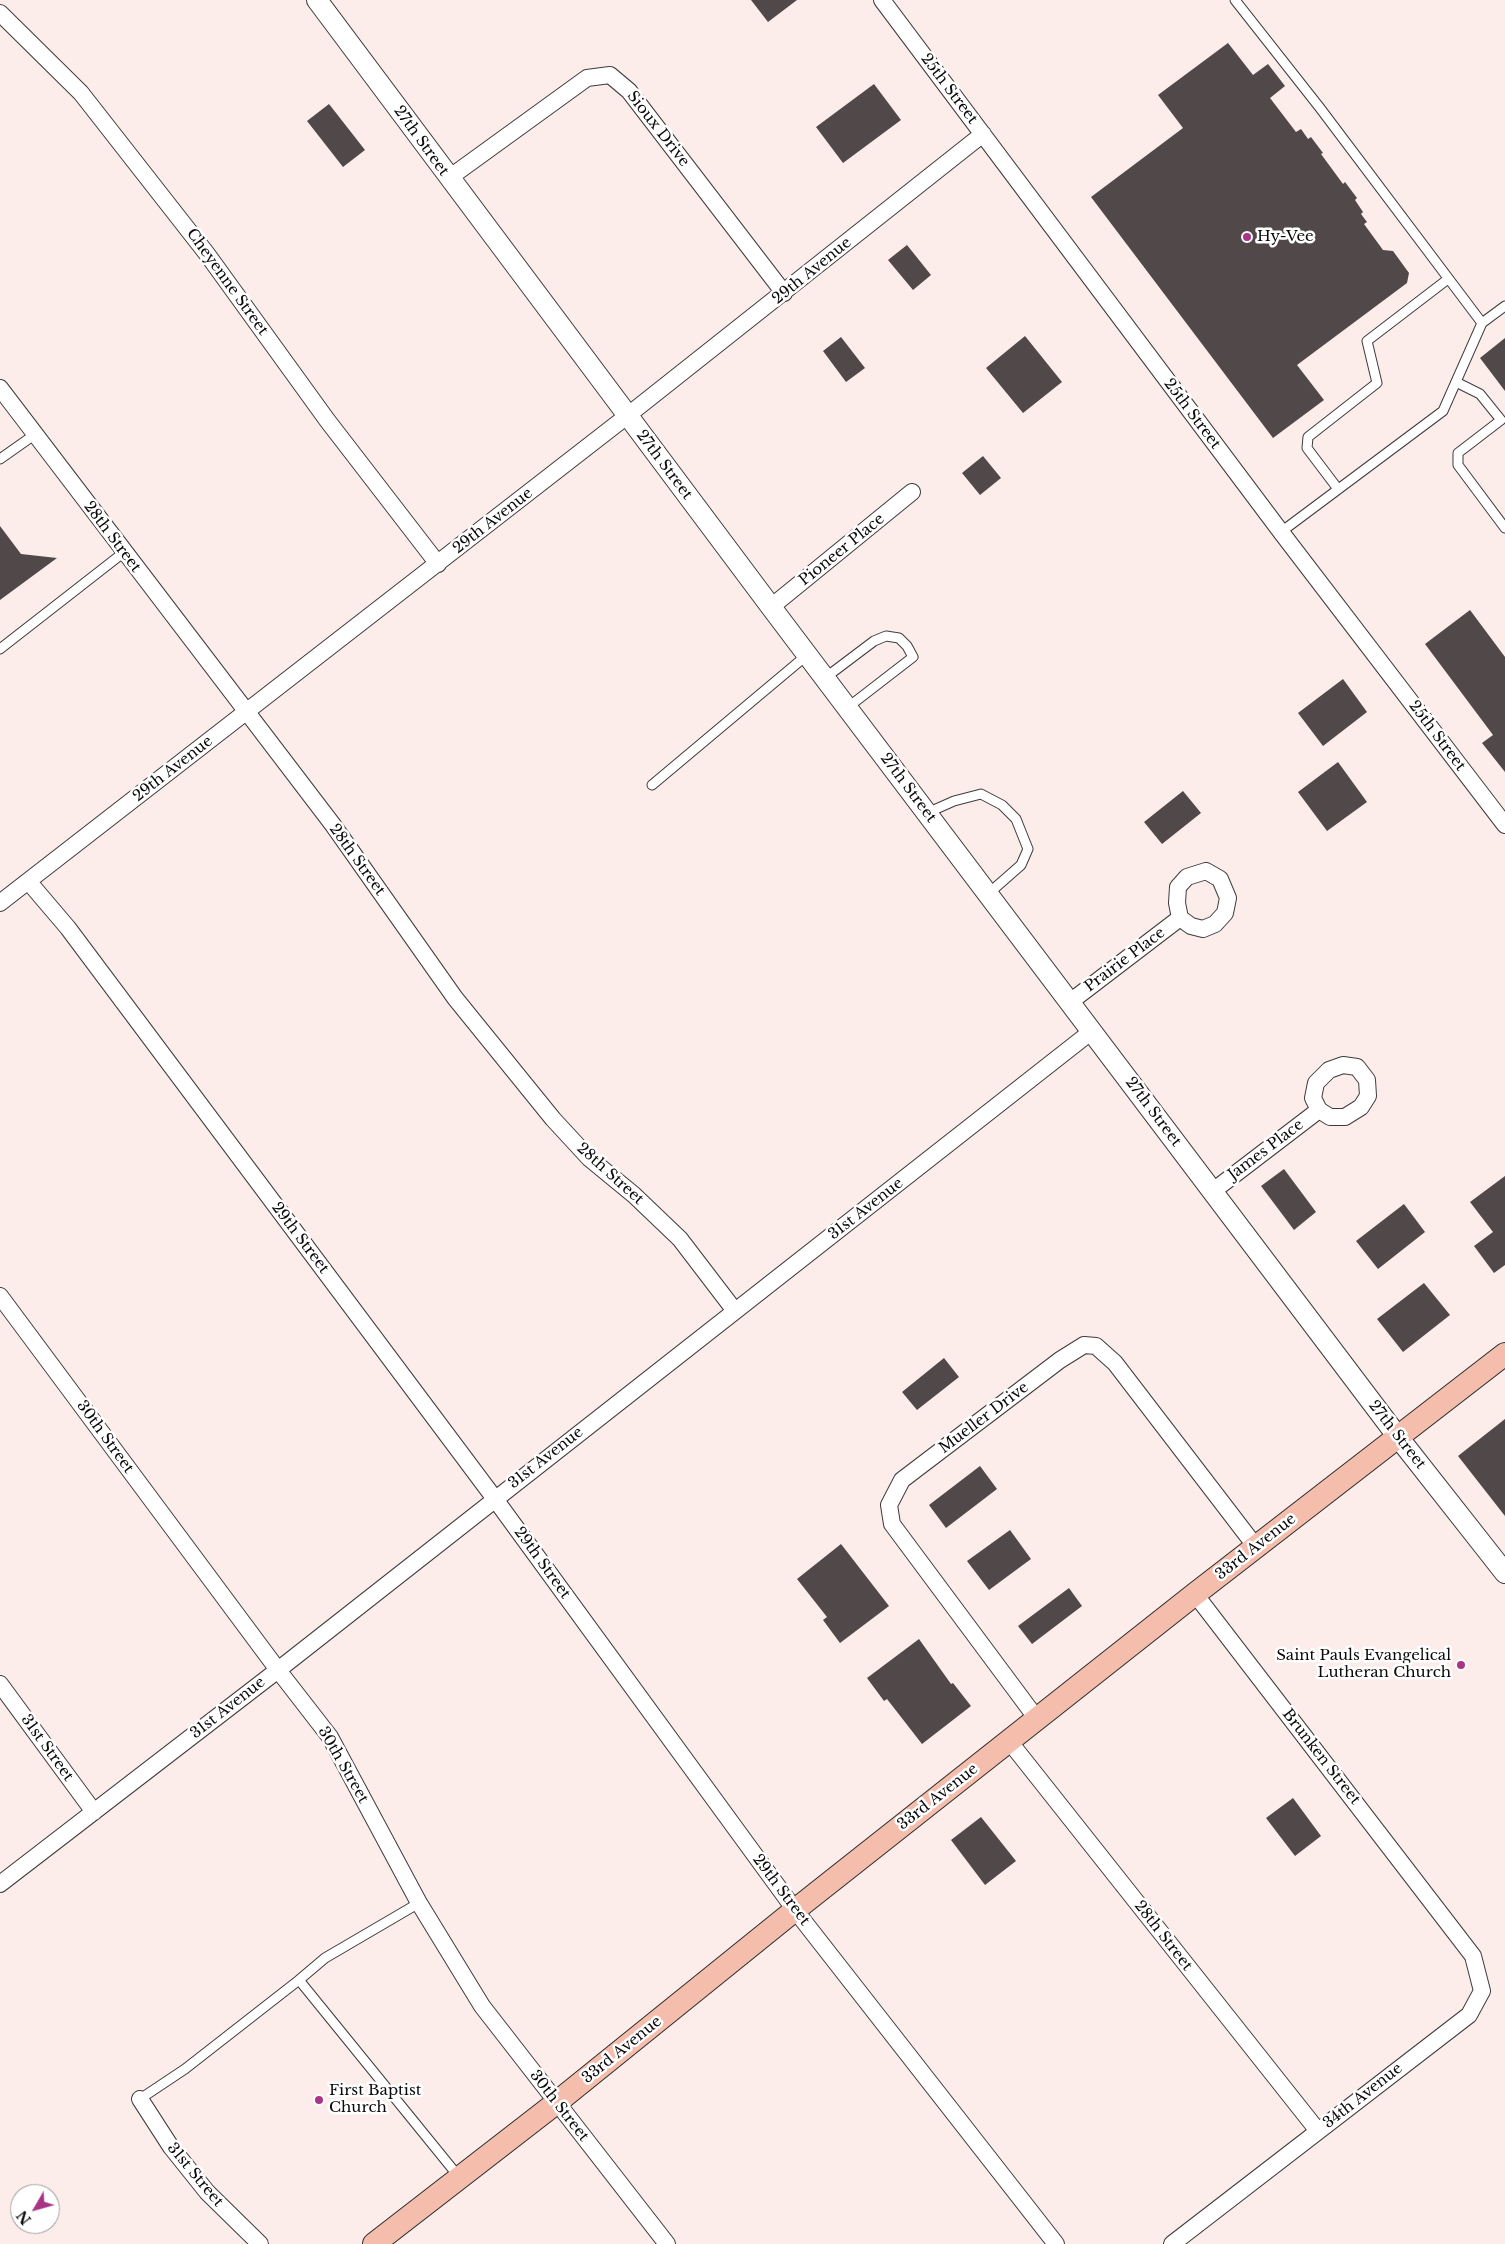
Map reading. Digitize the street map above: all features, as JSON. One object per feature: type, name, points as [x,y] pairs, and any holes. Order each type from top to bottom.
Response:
[{"type":"main road","name":"33rd Avenue","points":[[374,2244],[556,2103],[1008,1741],[1505,1354]]},
{"type":"street","name":"27th Street","points":[[317,0],[627,416],[1212,1191],[1398,1437],[1505,1572]]},
{"type":"street","name":"25th Street","points":[[882,0],[1281,532],[1505,825]]},
{"type":"street","name":"Cheyenne Street","points":[[0,13],[81,93],[201,246],[327,420],[438,564]]},
{"type":"street","name":"Sioux Drive","points":[[449,178],[587,78],[610,75],[629,91],[784,293]]},
{"type":"street","name":"29th Avenue","points":[[0,903],[627,416],[982,134]]},
{"type":"street","name":"28th Street","points":[[0,388],[123,553],[333,825],[455,998],[553,1119],[590,1158],[634,1195],[680,1239],[735,1311]]},
{"type":"street","name":"Pioneer Place","points":[[771,607],[912,492]]},
{"type":"street","name":"29th Street","points":[[28,881],[74,936],[495,1499],[795,1910],[1056,2244]]},
{"type":"street","name":"Prairie Place","points":[[1070,1002],[1180,918]]},
{"type":"street","name":"31st Avenue","points":[[0,1884],[278,1670],[1092,1031]]},
{"type":"street","name":"James Place","points":[[1212,1191],[1319,1110]]},
{"type":"street","name":"30th Street","points":[[0,1296],[330,1737],[419,1903],[482,2006],[668,2244]]},
{"type":"street","name":"Mueller Drive","points":[[1037,1719],[892,1524],[889,1505],[902,1480],[1060,1360],[1084,1345],[1096,1346],[1115,1363],[1256,1547]]},
{"type":"street","name":"Brunken Street","points":[[1195,1594],[1446,1920]]},
{"type":"street","name":"31st Street","points":[[0,1684],[94,1812]]},
{"type":"street","name":"28th Street","points":[[1008,1741],[1318,2131]]},
{"type":"street","name":"34th Avenue","points":[[1172,2244],[1469,2015],[1482,1991],[1473,1956],[1446,1920]]},
{"type":"street","name":"31st Street","points":[[140,2099],[170,2147],[207,2192],[260,2244]]},
{"type":"lane","points":[[1235,0],[1320,108],[1482,323]]},
{"type":"lane","points":[[1338,489],[1307,448],[1308,437],[1377,384],[1367,341],[1448,279]]},
{"type":"lane","points":[[1281,532],[1443,411],[1482,323],[1505,306]]},
{"type":"lane","points":[[1456,382],[1480,394],[1503,423],[1458,453],[1458,464],[1505,528]]},
{"type":"lane","points":[[0,459],[34,435]]},
{"type":"lane","points":[[0,649],[123,553]]},
{"type":"lane","points":[[825,678],[874,641],[886,636],[899,638],[907,646],[913,657],[847,708]]},
{"type":"lane","points":[[652,785],[808,655]]},
{"type":"lane","points":[[927,813],[954,801],[981,794],[1002,804],[1016,819],[1028,849],[1021,865],[988,894]]},
{"type":"lane","points":[[140,2099],[185,2069],[325,1958],[419,1903]]},
{"type":"lane","points":[[299,1980],[459,2178]]},
{"type":"building","points":[[751,0],[797,0],[768,22]]},
{"type":"building","name":"Hy-Vee","points":[[1228,43],[1253,75],[1268,64],[1285,86],[1270,98],[1296,132],[1301,129],[1308,139],[1311,137],[1343,184],[1345,182],[1357,198],[1355,200],[1367,222],[1364,224],[1383,250],[1393,251],[1409,273],[1407,283],[1297,365],[1324,400],[1273,438],[1091,197],[1183,128],[1158,95]]},
{"type":"building","points":[[874,84],[901,120],[843,163],[816,127]]},
{"type":"building","points":[[329,104],[365,150],[343,167],[307,121]]},
{"type":"building","points":[[907,245],[931,275],[913,290],[888,260]]},
{"type":"building","points":[[1025,336],[1062,382],[1023,413],[986,368]]},
{"type":"building","points":[[841,337],[865,368],[846,382],[823,351]]},
{"type":"building","points":[[1505,338],[1505,391],[1480,358]]},
{"type":"building","points":[[983,456],[1001,478],[980,495],[962,473]]},
{"type":"building","points":[[0,526],[21,554],[57,558],[0,600]]},
{"type":"building","points":[[1470,610],[1505,657],[1505,772],[1482,743],[1493,735],[1425,644]]},
{"type":"building","points":[[1343,679],[1367,712],[1323,746],[1298,713]]},
{"type":"building","points":[[1338,762],[1367,802],[1327,831],[1298,792]]},
{"type":"building","points":[[1183,791],[1201,813],[1162,844],[1144,822]]},
{"type":"building","points":[[1284,1169],[1316,1212],[1294,1230],[1261,1186]]},
{"type":"building","points":[[1505,1176],[1505,1265],[1494,1273],[1474,1246],[1493,1232],[1470,1202]]},
{"type":"building","points":[[1404,1204],[1425,1232],[1378,1269],[1356,1241]]},
{"type":"building","points":[[1424,1283],[1450,1315],[1403,1352],[1377,1319]]},
{"type":"building","points":[[944,1358],[959,1377],[917,1410],[902,1392]]},
{"type":"building","points":[[1505,1419],[1505,1516],[1458,1456]]},
{"type":"building","points":[[980,1466],[997,1489],[946,1528],[929,1505]]},
{"type":"building","points":[[1010,1530],[1031,1559],[989,1590],[967,1561]]},
{"type":"building","points":[[841,1544],[889,1606],[840,1643],[823,1620],[827,1617],[797,1579]]},
{"type":"building","points":[[1069,1588],[1082,1606],[1032,1644],[1018,1626]]},
{"type":"building","points":[[919,1639],[951,1684],[953,1683],[971,1706],[922,1744],[887,1699],[884,1701],[867,1678]]},
{"type":"building","points":[[1293,1798],[1321,1836],[1295,1856],[1266,1818]]},
{"type":"building","points":[[981,1817],[1016,1861],[985,1885],[951,1840]]},
{"type":"place","name":"Hy-Vee","points":[[1247,237]]},
{"type":"place","name":"Saint Pauls Evangelical Lutheran Church","points":[[1461,1665]]},
{"type":"place","name":"First Baptist Church","points":[[319,2100]]}]
